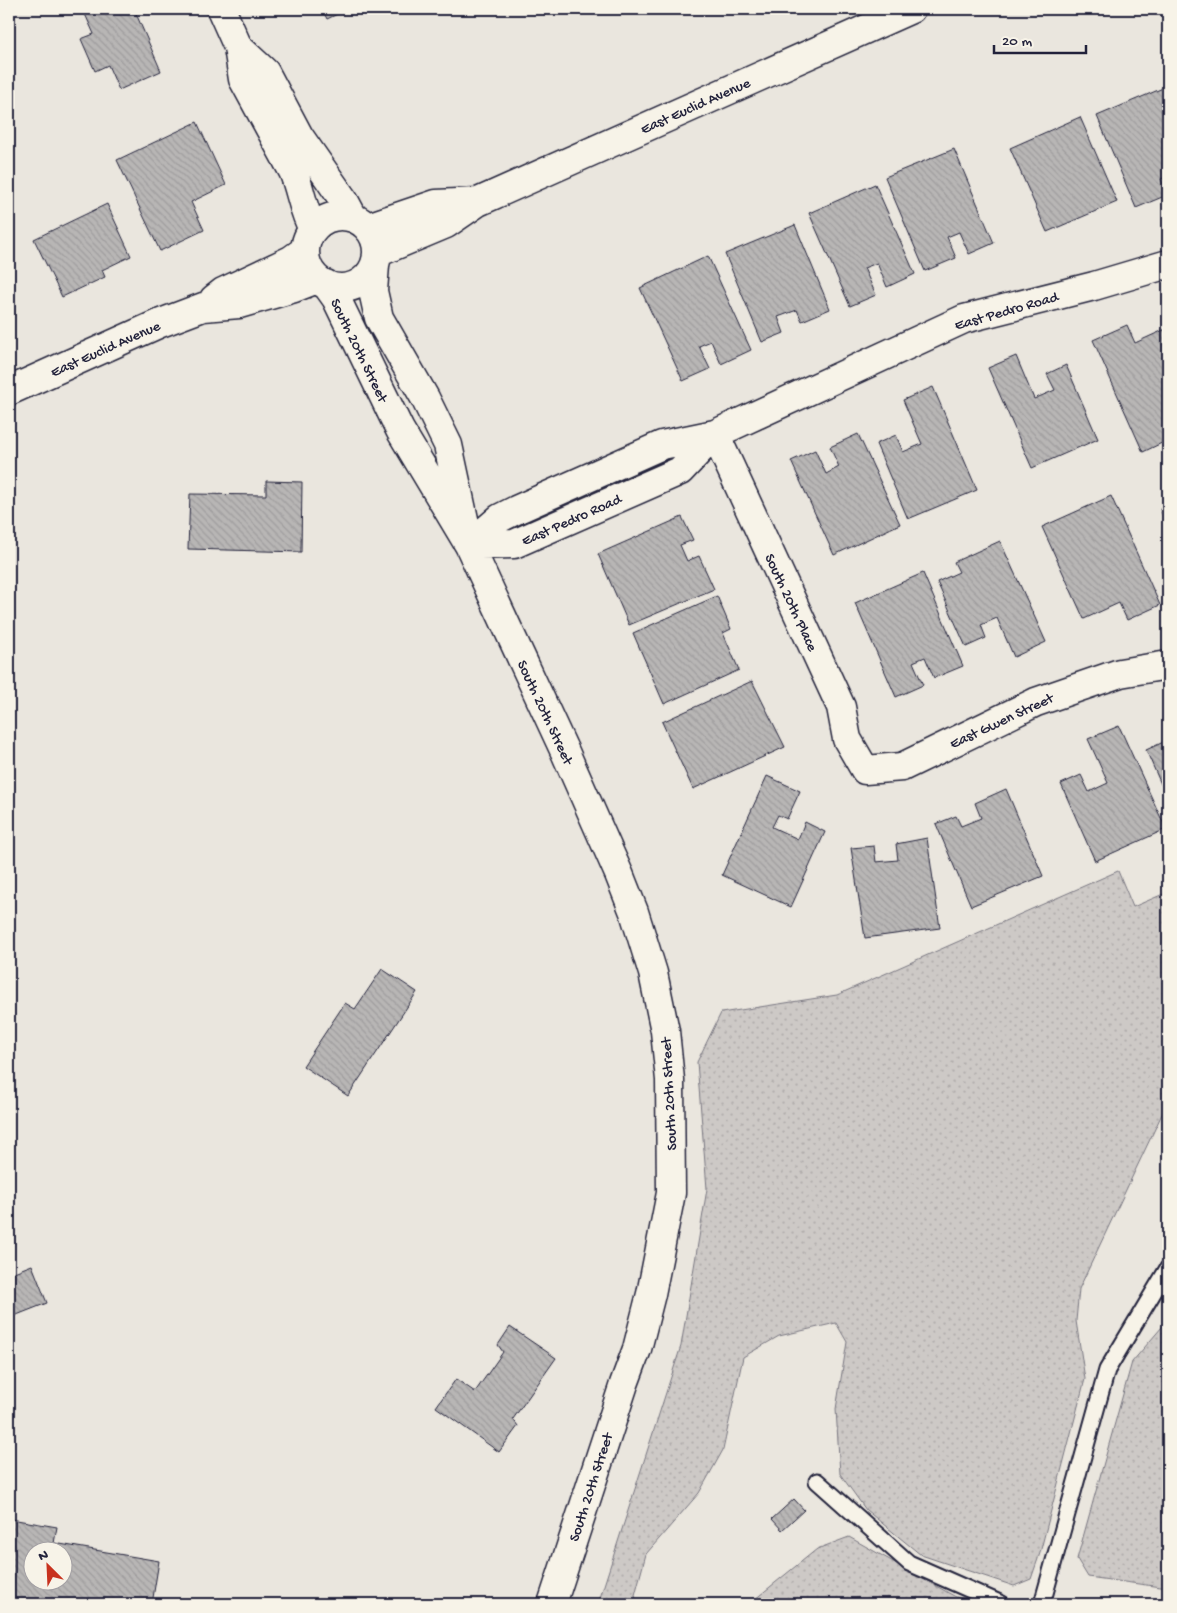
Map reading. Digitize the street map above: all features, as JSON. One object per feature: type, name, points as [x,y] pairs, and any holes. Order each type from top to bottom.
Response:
[{"type":"street","points":[[221,9],[238,48],[243,79],[300,187],[308,221],[309,240],[306,260],[310,270],[322,282],[337,288],[349,287],[360,282],[369,275],[376,259],[373,235],[360,222],[345,202],[299,136],[265,72],[238,48]]},
{"type":"street","name":"East Euclid Avenue","points":[[376,259],[446,224],[478,202],[912,9]]},
{"type":"street","name":"East Euclid Avenue","points":[[360,222],[436,204],[478,202]]},
{"type":"street","points":[[309,240],[321,222],[331,217],[342,216],[360,222]]},
{"type":"street","name":"East Euclid Avenue","points":[[9,391],[158,324],[202,307],[223,292],[291,260],[309,240]]},
{"type":"street","name":"South 20th Street","points":[[376,259],[373,291],[379,318],[425,398],[448,445],[469,546]]},
{"type":"street","name":"East Pedro Road","points":[[469,546],[500,518],[516,510],[662,445],[714,434],[964,319],[1094,286],[1168,264]]},
{"type":"street","name":"East Euclid Avenue","points":[[202,307],[239,304],[322,282]]},
{"type":"street","name":"South 20th Street","points":[[322,282],[336,298],[400,430],[469,546],[565,752],[634,912],[653,973],[665,1030],[670,1080],[671,1193],[651,1294],[637,1349],[552,1604]]},
{"type":"street","name":"South 20th Place","points":[[714,434],[840,707],[847,739],[865,770]]},
{"type":"street","name":"East Gwen Street","points":[[865,770],[902,767],[1036,702],[1120,673],[1168,665]]},
{"type":"lane","points":[[1042,1604],[1107,1370],[1168,1268]]},
{"type":"lane","points":[[817,1481],[909,1563],[1002,1604]]},
{"type":"shaded area","points":[[1118,871],[1133,907],[1168,892],[1168,1112],[1162,1114],[1079,1289],[1076,1321],[1085,1379],[1040,1553],[1031,1579],[1014,1586],[921,1555],[866,1510],[840,1474],[836,1409],[847,1342],[836,1323],[779,1336],[743,1357],[723,1450],[699,1493],[646,1554],[635,1595],[637,1604],[598,1604],[681,1346],[707,1189],[697,1062],[721,1013],[837,995]]},
{"type":"shaded area","points":[[1168,1320],[1168,1588],[1088,1577],[1077,1559],[1132,1362]]},
{"type":"shaded area","points":[[849,1537],[954,1596],[972,1604],[749,1604],[817,1549]]},
{"type":"building","points":[[96,9],[134,9],[161,71],[119,90],[108,65],[95,71],[81,39],[94,34],[85,14]]},
{"type":"building","points":[[322,9],[348,9],[327,19]]},
{"type":"building","points":[[1163,88],[1168,100],[1168,176],[1161,179],[1167,195],[1136,208],[1097,116]]},
{"type":"building","points":[[1080,117],[1117,202],[1047,232],[1010,148]]},
{"type":"building","points":[[197,122],[226,185],[191,202],[204,230],[160,251],[117,160]]},
{"type":"building","points":[[954,149],[994,243],[969,254],[959,232],[947,237],[956,258],[925,271],[885,177]]},
{"type":"building","points":[[875,184],[915,274],[887,287],[877,263],[864,268],[876,295],[850,306],[809,213]]},
{"type":"building","points":[[107,204],[131,256],[102,270],[105,277],[62,297],[34,239]]},
{"type":"building","points":[[795,225],[830,309],[802,321],[797,310],[778,317],[784,333],[762,342],[725,254]]},
{"type":"building","points":[[708,256],[751,350],[721,364],[711,341],[699,346],[710,369],[683,381],[640,288]]},
{"type":"building","points":[[1127,325],[1135,343],[1168,328],[1168,440],[1143,452],[1093,340]]},
{"type":"building","points":[[1016,356],[1034,399],[1055,390],[1047,374],[1066,365],[1098,439],[1032,468],[988,368]]},
{"type":"building","points":[[933,387],[977,490],[908,519],[876,444],[896,435],[903,452],[922,444],[903,400]]},
{"type":"building","points":[[858,434],[900,524],[834,555],[791,461],[815,450],[826,474],[839,467],[830,447]]},
{"type":"building","points":[[266,481],[302,482],[301,552],[188,549],[190,494],[266,495]]},
{"type":"building","points":[[1111,496],[1160,605],[1127,620],[1119,603],[1084,619],[1042,527]]},
{"type":"building","points":[[1168,506],[1168,529],[1160,509]]},
{"type":"building","points":[[682,517],[693,540],[680,545],[687,561],[699,556],[714,589],[629,625],[598,554]]},
{"type":"building","points":[[1000,541],[1046,642],[1014,657],[997,618],[981,625],[986,638],[966,647],[937,582],[959,572],[954,562]]},
{"type":"building","points":[[923,573],[963,666],[934,678],[925,657],[913,662],[923,685],[896,697],[855,603]]},
{"type":"building","points":[[717,596],[731,629],[723,633],[739,670],[664,704],[633,633]]},
{"type":"building","points":[[752,681],[785,747],[693,789],[662,722]]},
{"type":"building","points":[[1119,726],[1166,829],[1095,861],[1061,784],[1081,775],[1089,792],[1108,783],[1088,739]]},
{"type":"building","points":[[1168,740],[1168,800],[1146,750]]},
{"type":"building","points":[[767,776],[800,791],[787,819],[778,815],[772,827],[798,839],[805,822],[825,832],[791,907],[722,875]]},
{"type":"building","points":[[1006,789],[1043,876],[971,906],[936,824],[956,816],[961,826],[981,818],[975,803]]},
{"type":"building","points":[[927,838],[940,928],[865,938],[851,848],[874,846],[876,862],[898,860],[896,844]]},
{"type":"building","points":[[382,969],[417,992],[348,1096],[303,1066],[345,1003],[355,1009]]},
{"type":"building","points":[[32,1265],[47,1303],[9,1318],[9,1274]]},
{"type":"building","points":[[510,1327],[556,1358],[513,1419],[518,1426],[499,1452],[436,1407],[456,1379],[475,1392],[503,1352],[498,1345]]},
{"type":"building","points":[[794,1499],[804,1510],[782,1530],[772,1519]]},
{"type":"building","points":[[11,1519],[57,1527],[55,1540],[22,1540],[22,1590],[72,1590],[72,1546],[159,1561],[152,1604],[9,1604],[9,1531]]}]
